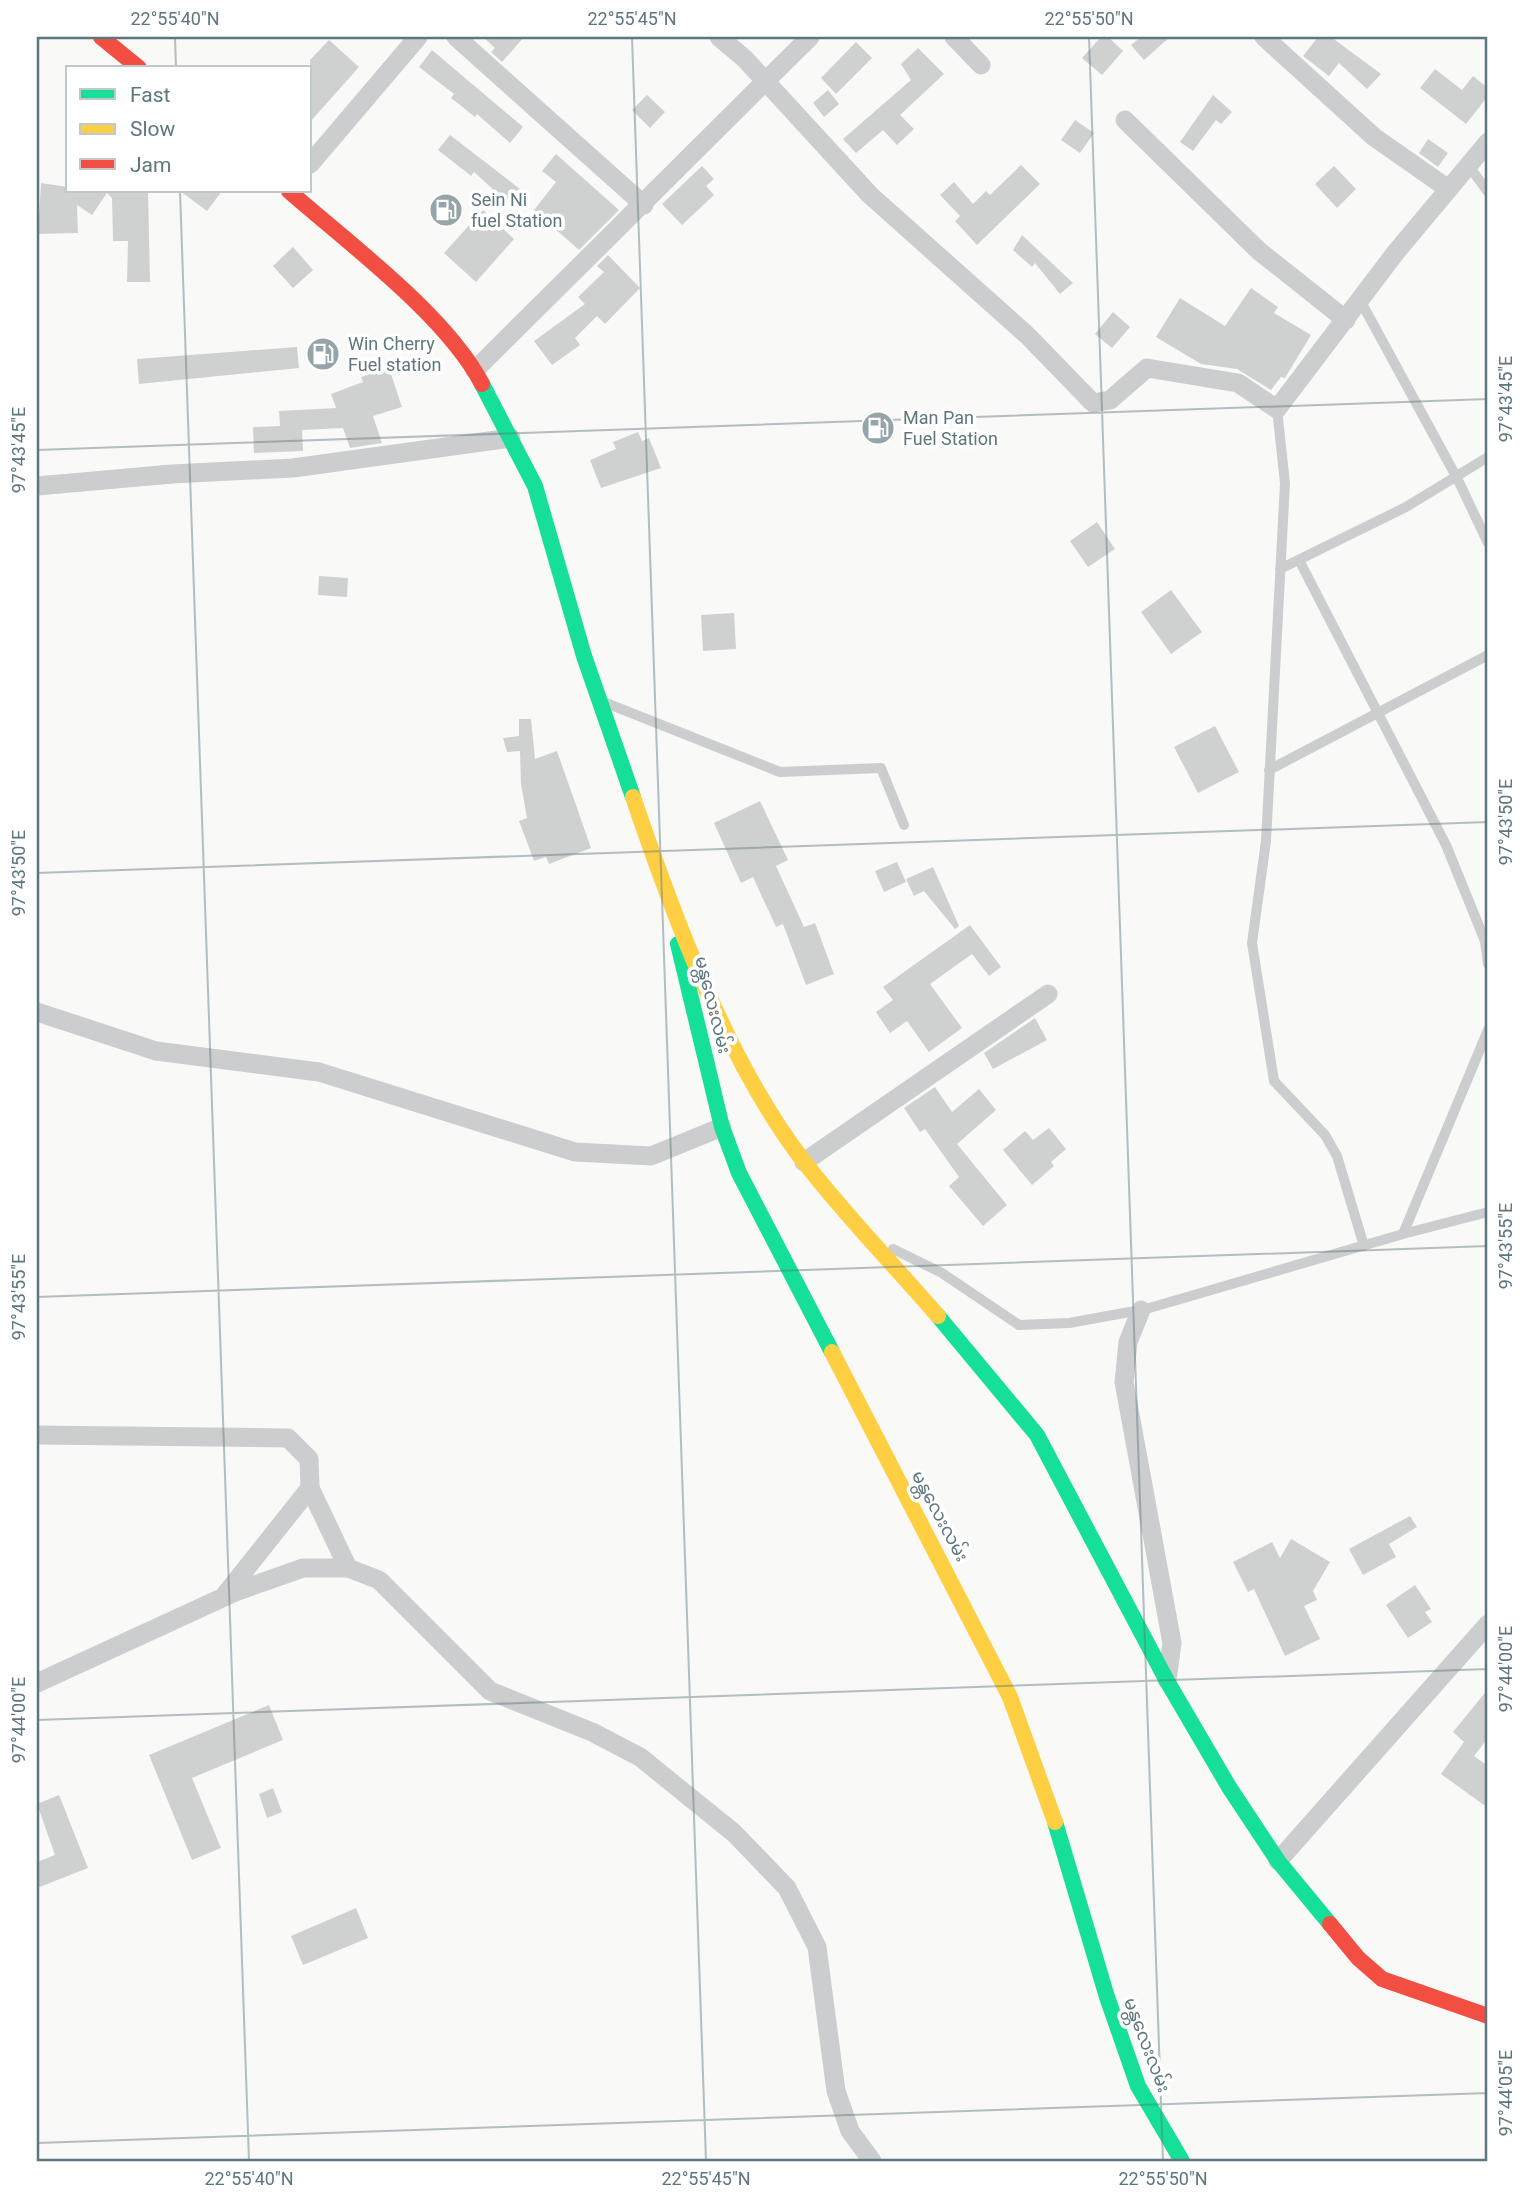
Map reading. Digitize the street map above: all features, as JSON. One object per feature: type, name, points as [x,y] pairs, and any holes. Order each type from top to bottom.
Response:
[{"type":"main road","points":[[100,37],[136,66]]},
{"type":"main road","points":[[290,192],[433,318],[475,370],[511,438],[534,486],[599,700],[665,891],[709,992],[757,1091],[804,1162],[1037,1435],[1167,1681],[1229,1787],[1278,1861],[1358,1958],[1382,1979],[1488,2016]]},
{"type":"main road","name":"မန္တလေးလမ်း","points":[[665,891],[722,1127],[739,1173],[1010,1697],[1046,1793],[1107,1997],[1138,2086],[1182,2161]]},
{"type":"street","points":[[312,162],[418,37]]},
{"type":"street","points":[[456,37],[643,205]]},
{"type":"street","points":[[719,37],[746,59],[870,195],[1028,337],[1093,403],[1110,400],[1147,368],[1238,383],[1277,409],[1447,188],[1488,142]]},
{"type":"street","points":[[475,370],[767,83],[810,37]]},
{"type":"street","points":[[954,37],[981,65]]},
{"type":"street","points":[[1264,37],[1374,137],[1447,188]]},
{"type":"street","points":[[1125,120],[1259,251],[1346,320]]},
{"type":"street","points":[[37,486],[172,474],[293,468],[511,438]]},
{"type":"street","points":[[804,1162],[1048,994]]},
{"type":"street","points":[[37,1012],[156,1051],[319,1072],[575,1152],[651,1156],[722,1127]]},
{"type":"street","points":[[1141,1310],[1128,1342],[1124,1382],[1172,1643],[1167,1681]]},
{"type":"street","points":[[37,1435],[288,1438],[309,1459],[310,1488],[348,1568]]},
{"type":"street","points":[[222,1598],[310,1488]]},
{"type":"street","points":[[37,1683],[222,1598],[303,1568],[348,1568],[379,1580],[490,1691],[592,1732],[640,1757],[734,1833],[787,1888],[817,1947],[836,2091],[850,2131],[872,2161]]},
{"type":"street","points":[[1278,1861],[1488,1624]]},
{"type":"lane","points":[[1468,165],[1488,192]]},
{"type":"lane","points":[[1360,300],[1457,478],[1488,543]]},
{"type":"lane","points":[[1277,409],[1284,483],[1280,569],[1266,841],[1252,943],[1274,1081],[1325,1135],[1337,1156],[1364,1246]]},
{"type":"lane","points":[[1280,569],[1406,507],[1488,457]]},
{"type":"lane","points":[[1299,560],[1446,845],[1485,941],[1488,964]]},
{"type":"lane","points":[[1269,769],[1488,655]]},
{"type":"lane","points":[[599,700],[780,772],[881,768],[904,825]]},
{"type":"lane","points":[[1403,1234],[1488,1030]]},
{"type":"lane","points":[[865,1235],[942,1273],[1019,1325],[1069,1324],[1141,1310],[1488,1212]]},
{"type":"building","points":[[483,37],[524,37],[502,62],[491,52],[495,48]]},
{"type":"building","points":[[1101,37],[1108,37],[1123,51],[1102,75],[1082,58]]},
{"type":"building","points":[[1141,37],[1170,37],[1144,60],[1131,45]]},
{"type":"building","points":[[1318,37],[1331,37],[1381,74],[1367,89],[1339,63],[1329,76],[1303,56]]},
{"type":"building","points":[[329,40],[359,67],[312,120],[312,66],[310,60]]},
{"type":"building","points":[[856,42],[872,58],[836,94],[821,78]]},
{"type":"building","points":[[918,48],[944,74],[900,115],[914,129],[897,145],[883,130],[856,153],[843,139],[911,80],[901,64]]},
{"type":"building","points":[[432,50],[523,127],[510,143],[477,114],[475,117],[451,98],[454,94],[419,67]]},
{"type":"building","points":[[1435,69],[1462,90],[1473,76],[1488,88],[1488,96],[1466,124],[1420,88]]},
{"type":"building","points":[[828,90],[839,104],[824,117],[813,103]]},
{"type":"building","points":[[647,95],[665,112],[650,128],[632,110]]},
{"type":"building","points":[[1213,95],[1232,112],[1221,124],[1216,120],[1193,151],[1180,142]]},
{"type":"building","points":[[1075,120],[1094,133],[1080,153],[1061,140]]},
{"type":"building","points":[[450,135],[520,189],[508,203],[474,172],[471,176],[438,150]]},
{"type":"building","points":[[1428,139],[1448,153],[1438,167],[1419,153]]},
{"type":"building","points":[[556,154],[619,210],[579,250],[534,210],[556,182],[542,171]]},
{"type":"building","points":[[1021,165],[1040,184],[977,245],[955,221],[960,216],[940,195],[954,182],[973,204],[986,191],[990,195]]},
{"type":"building","points":[[702,166],[714,179],[706,186],[714,195],[682,225],[662,204]]},
{"type":"building","points":[[1334,166],[1356,189],[1337,208],[1315,184]]},
{"type":"building","points":[[41,183],[66,187],[66,192],[148,192],[150,282],[127,282],[128,241],[113,241],[112,198],[107,193],[92,215],[77,205],[78,233],[38,234]]},
{"type":"building","points":[[181,192],[221,192],[207,211]]},
{"type":"building","points":[[483,210],[514,239],[476,282],[444,253]]},
{"type":"building","points":[[1022,235],[1073,283],[1060,294],[1035,263],[1032,267],[1013,250]]},
{"type":"building","points":[[293,247],[313,270],[293,288],[273,266]]},
{"type":"building","points":[[608,255],[640,288],[605,324],[597,316],[575,338],[580,345],[552,365],[534,341],[585,304],[578,297],[604,272],[597,266]]},
{"type":"building","points":[[1251,288],[1278,307],[1274,313],[1311,335],[1285,378],[1281,377],[1271,390],[1237,369],[1201,364],[1156,337],[1180,298],[1225,326]]},
{"type":"building","points":[[1113,312],[1130,327],[1112,348],[1095,334]]},
{"type":"building","points":[[297,347],[299,368],[139,384],[137,359]]},
{"type":"building","points":[[389,368],[402,407],[373,416],[382,443],[350,448],[343,428],[302,430],[303,451],[254,453],[253,427],[280,426],[279,411],[336,408],[331,394],[363,382],[361,377]]},
{"type":"building","points":[[638,432],[642,441],[649,438],[661,468],[601,488],[590,460],[616,449],[613,442]]},
{"type":"building","points":[[1097,522],[1115,549],[1088,567],[1070,541]]},
{"type":"building","points":[[319,576],[348,578],[347,597],[318,595]]},
{"type":"building","points":[[1171,590],[1202,632],[1171,654],[1141,612]]},
{"type":"building","points":[[734,613],[736,649],[703,651],[701,615]]},
{"type":"building","points":[[519,719],[531,719],[535,759],[557,751],[591,848],[549,864],[546,857],[534,861],[519,821],[527,818],[521,784],[520,751],[507,752],[503,738],[519,736]]},
{"type":"building","points":[[1215,726],[1239,772],[1198,793],[1174,747]]},
{"type":"building","points":[[760,801],[788,860],[776,866],[804,927],[815,923],[834,974],[806,985],[783,924],[776,927],[753,877],[741,883],[714,823]]},
{"type":"building","points":[[897,862],[906,882],[884,892],[875,871]]},
{"type":"building","points":[[933,867],[959,926],[955,929],[924,891],[914,896],[906,879]]},
{"type":"building","points":[[970,925],[1001,967],[989,976],[972,954],[930,984],[962,1028],[929,1052],[907,1021],[890,1033],[876,1012],[893,1000],[883,987]]},
{"type":"building","points":[[1035,1018],[1047,1040],[993,1069],[984,1053]]},
{"type":"building","points":[[935,1087],[952,1112],[979,1089],[996,1110],[957,1144],[1007,1205],[983,1226],[949,1186],[959,1177],[925,1129],[920,1132],[904,1108]]},
{"type":"building","points":[[1049,1128],[1066,1149],[1051,1162],[1054,1166],[1032,1185],[1003,1150],[1025,1131],[1033,1140]]},
{"type":"building","points":[[1410,1516],[1417,1527],[1389,1544],[1396,1557],[1363,1575],[1349,1549]]},
{"type":"building","points":[[1291,1539],[1330,1562],[1313,1591],[1317,1600],[1304,1606],[1320,1639],[1285,1656],[1254,1589],[1248,1592],[1233,1562],[1272,1542],[1280,1558]]},
{"type":"building","points":[[1415,1585],[1431,1609],[1425,1612],[1432,1622],[1408,1638],[1386,1605]]},
{"type":"building","points":[[1488,1689],[1488,1738],[1474,1756],[1488,1766],[1488,1808],[1441,1774],[1464,1742],[1453,1732]]},
{"type":"building","points":[[269,1705],[283,1740],[192,1778],[221,1848],[192,1860],[149,1755]]},
{"type":"building","points":[[273,1788],[282,1812],[267,1818],[259,1794]]},
{"type":"building","points":[[59,1795],[88,1868],[37,1888],[37,1862],[55,1855],[37,1804]]},
{"type":"building","points":[[356,1908],[368,1938],[303,1965],[291,1936]]},
{"type":"traffic: fast","points":[[482,384],[535,486],[584,656],[633,797]]},
{"type":"traffic: fast","points":[[678,944],[722,1127],[739,1173],[832,1352]]},
{"type":"traffic: fast","points":[[938,1316],[1037,1435],[1167,1681],[1229,1787],[1278,1861],[1330,1924]]},
{"type":"traffic: fast","points":[[1055,1822],[1107,1997],[1138,2086],[1182,2161]]},
{"type":"traffic: slow","points":[[633,797],[685,939],[727,1035],[751,1081],[805,1163],[938,1316]]},
{"type":"traffic: slow","points":[[832,1352],[1010,1697],[1055,1822]]},
{"type":"traffic: jam","points":[[101,37],[137,66]]},
{"type":"traffic: jam","points":[[290,192],[421,306],[466,358],[482,384]]},
{"type":"traffic: jam","points":[[1330,1924],[1358,1958],[1382,1979],[1488,2016]]},
{"type":"place","name":"Sein Ni fuel Station","points":[[446,210]]},
{"type":"place","name":"Win Cherry Fuel station","points":[[323,354]]},
{"type":"place","name":"Man Pan Fuel Station","points":[[878,428]]}]
